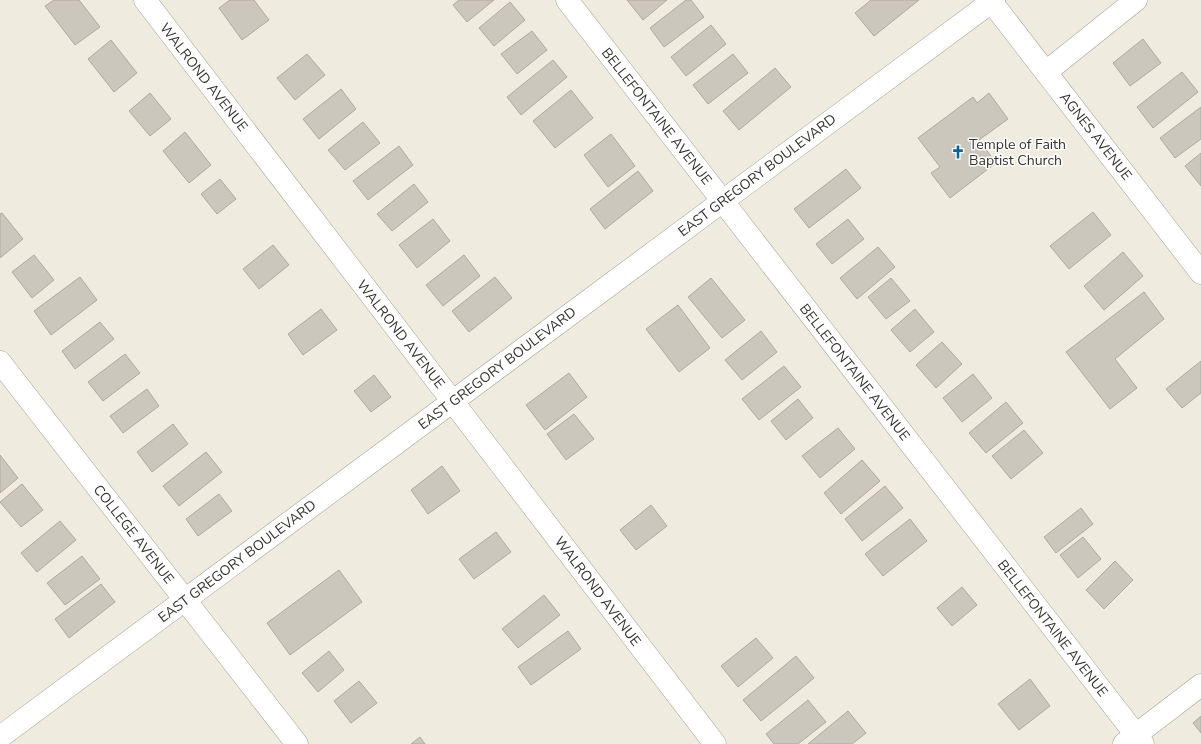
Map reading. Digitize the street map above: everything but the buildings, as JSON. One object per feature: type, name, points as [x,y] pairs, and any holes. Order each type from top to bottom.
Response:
[{"type":"street","name":"WALROND AVENUE","points":[[145,0],[715,744]]},
{"type":"street","name":"BELLEFONTAINE AVENUE","points":[[567,0],[723,201],[1134,741]]},
{"type":"street","points":[[1046,72],[1136,0]]},
{"type":"street","name":"EAST GREGORY BOULEVARD","points":[[0,737],[992,1]]},
{"type":"street","name":"AGNES AVENUE","points":[[992,1],[1201,273]]},
{"type":"street","name":"COLLEGE AVENUE","points":[[0,362],[297,744]]},
{"type":"street","points":[[1134,741],[1201,685]]},
{"type":"place","name":"Temple of Faith Baptist Church","points":[[958,152]]}]
